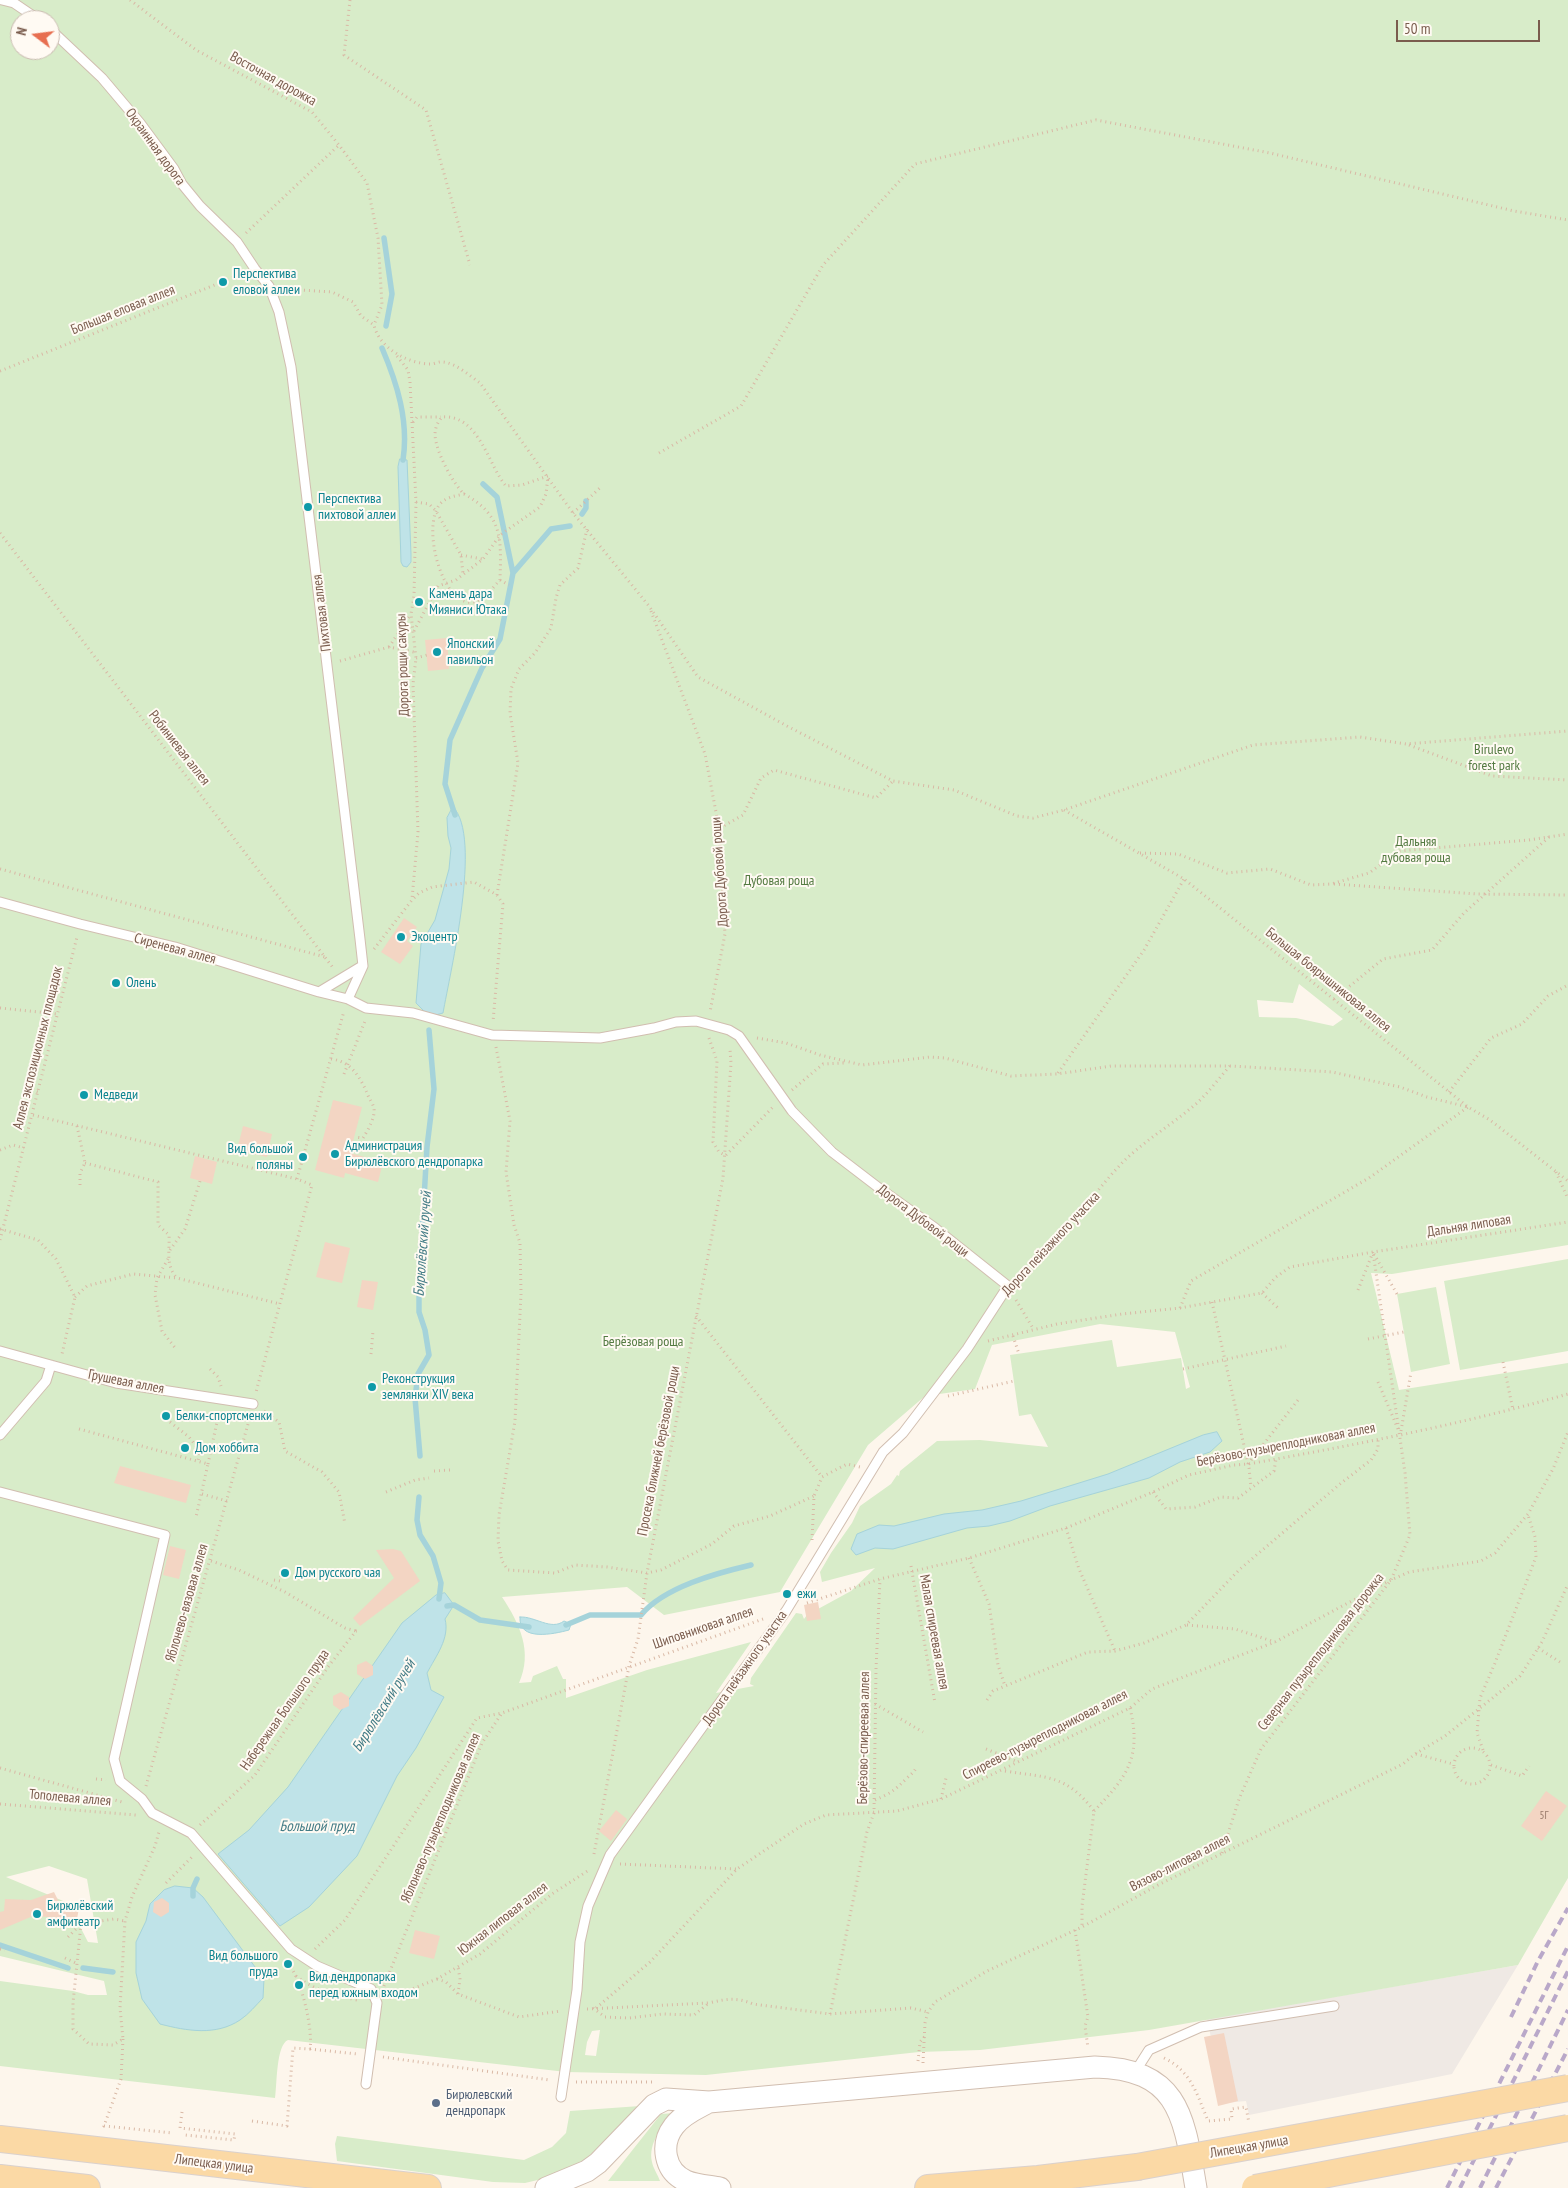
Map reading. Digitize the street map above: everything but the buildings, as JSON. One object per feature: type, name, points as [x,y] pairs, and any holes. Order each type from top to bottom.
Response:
[{"type":"main road","name":"Липецкая улица","points":[[928,2188],[1038,2179],[1137,2167],[1568,2088]]},
{"type":"main road","points":[[1255,2188],[1568,2128]]},
{"type":"main road","name":"Липецкая улица","points":[[0,2139],[428,2188]]},
{"type":"main road","points":[[0,2178],[87,2188]]},
{"type":"street","points":[[546,2188],[587,2171],[598,2163],[654,2105],[666,2099],[710,2102],[924,2081],[1095,2067],[1117,2068],[1135,2072],[1160,2085],[1178,2109],[1188,2142],[1196,2188]]},
{"type":"street","points":[[710,2102],[687,2114],[674,2126],[668,2141],[666,2159],[672,2171],[686,2181],[720,2188]]},
{"type":"lane","points":[[2,0],[14,3],[24,10]]},
{"type":"lane","name":"Окраинная дорога","points":[[60,38],[102,78],[140,123],[174,169],[182,184],[200,206],[237,242],[255,269]]},
{"type":"lane","name":"Пихтовая аллея","points":[[255,269],[269,286],[279,312],[291,367],[328,665],[362,966]]},
{"type":"lane","name":"Сиреневая аллея","points":[[0,902],[174,947],[319,992],[348,999],[366,1008]]},
{"type":"lane","points":[[319,992],[362,966]]},
{"type":"lane","points":[[348,999],[362,966]]},
{"type":"lane","points":[[366,1008],[413,1013],[492,1035],[600,1038],[676,1022],[696,1021],[708,1023]]},
{"type":"lane","name":"Дорога Дубовой рощи","points":[[708,1023],[729,1030],[739,1036],[782,1098],[832,1152],[935,1228],[1008,1286]]},
{"type":"lane","name":"Дорога пейзажного участка","points":[[562,2097],[575,2009],[580,1942],[590,1902],[610,1855],[786,1611],[883,1452],[903,1433],[967,1349],[1008,1286]]},
{"type":"lane","name":"Грушевая аллея","points":[[0,1351],[116,1383],[253,1404]]},
{"type":"lane","points":[[0,1435],[46,1381],[55,1366]]},
{"type":"lane","points":[[0,1492],[165,1535],[114,1758],[120,1781],[152,1813],[191,1833],[291,1949],[304,1959],[371,1989],[377,2003],[366,2084]]},
{"type":"lane","points":[[1135,2072],[1149,2050],[1201,2027],[1334,2006]]},
{"type":"path","name":"Восточная дорожка","points":[[130,0],[196,50],[312,112],[367,183],[378,238],[382,304],[374,325]]},
{"type":"path","points":[[350,0],[344,55],[426,110],[470,265]]},
{"type":"path","points":[[659,453],[741,406],[823,265],[915,164],[1096,120],[1270,153],[1514,211],[1568,220]]},
{"type":"path","points":[[237,242],[339,146]]},
{"type":"path","name":"Большая еловая аллея","points":[[0,370],[255,269]]},
{"type":"path","name":"Дорога рощи сакуры","points":[[283,289],[332,292],[353,302],[361,316],[374,325],[376,335],[408,370],[416,502],[414,596],[411,614],[416,658],[414,684],[418,832],[412,900]]},
{"type":"path","points":[[394,353],[402,358],[431,364],[443,362],[480,383],[574,513],[649,606],[698,677],[893,781],[954,790],[1017,816],[1033,818],[1064,810],[1253,745],[1360,737],[1406,744],[1492,776],[1568,780]]},
{"type":"path","points":[[412,422],[417,417],[452,416],[470,428],[486,450],[498,472],[499,479],[506,486],[522,485],[548,476]]},
{"type":"path","points":[[442,417],[436,428],[435,436],[446,465],[457,486],[464,494],[489,513],[501,534],[500,580],[483,598],[472,602],[457,598],[446,582],[436,559],[431,535],[436,511],[440,504],[448,497],[464,494]]},
{"type":"path","points":[[414,631],[438,586],[456,580],[463,575],[483,559],[501,534],[540,507],[546,494],[548,476]]},
{"type":"path","points":[[574,513],[602,486]]},
{"type":"path","points":[[416,502],[429,504],[436,511],[461,554],[463,575]]},
{"type":"path","points":[[497,895],[518,762],[510,713],[511,690],[519,669],[534,653],[551,628],[560,584],[578,568],[587,529]]},
{"type":"path","name":"Робиниевая аллея","points":[[0,533],[335,971]]},
{"type":"path","points":[[461,554],[483,559]]},
{"type":"path","points":[[500,580],[508,585]]},
{"type":"path","name":"Дорога Дубовой рощи","points":[[649,606],[705,754],[719,828],[725,934],[708,1023]]},
{"type":"path","points":[[389,647],[411,614]]},
{"type":"path","points":[[328,665],[389,647],[414,652]]},
{"type":"path","points":[[416,658],[426,655]]},
{"type":"path","points":[[1406,744],[1568,732]]},
{"type":"path","points":[[719,828],[742,816],[761,778],[774,770],[876,798],[893,781]]},
{"type":"path","name":"Большая боярышниковая аллея","points":[[1064,810],[1184,879],[1468,1107],[1490,1120],[1568,1181]]},
{"type":"path","points":[[1331,884],[1369,873],[1399,851],[1568,834]]},
{"type":"path","points":[[1334,999],[1383,959],[1432,950],[1464,913],[1550,836]]},
{"type":"path","points":[[1138,853],[1178,854],[1227,872],[1270,869],[1311,885],[1331,884],[1485,894],[1568,895]]},
{"type":"path","points":[[0,869],[326,957]]},
{"type":"path","points":[[1057,1074],[1144,950],[1184,879]]},
{"type":"path","points":[[362,966],[412,900],[419,893],[432,887],[474,882],[497,895],[503,904],[492,1035],[500,1061],[510,1121],[506,1172],[514,1225],[520,1243],[521,1283],[515,1420],[499,1515],[498,1541],[502,1561],[508,1570],[555,1573],[575,1564],[647,1573],[671,1566],[712,1544],[734,1526],[770,1516],[814,1496]]},
{"type":"path","name":"Аллея экспозиционных площадок","points":[[0,1240],[1,1229],[33,1115],[74,948]]},
{"type":"path","points":[[1449,1092],[1491,1038],[1522,1024],[1548,996],[1568,985]]},
{"type":"path","points":[[0,1008],[58,1014]]},
{"type":"path","points":[[344,1074],[365,1019],[366,1008]]},
{"type":"path","points":[[33,1115],[297,1179],[341,1021]]},
{"type":"path","points":[[708,1023],[710,1046],[717,1062],[713,1142],[719,1152],[726,1156],[782,1098],[823,1064],[847,1062]]},
{"type":"path","name":"Просека ближней берёзовой рощи","points":[[593,1859],[629,1666],[638,1639],[647,1573],[726,1156],[731,1063],[729,1030]]},
{"type":"path","points":[[739,1036],[786,1043],[862,1065],[930,1057],[945,1058],[1011,1076],[1057,1074],[1111,1066],[1231,1066],[1332,1072],[1400,1087],[1427,1097],[1468,1107]]},
{"type":"path","points":[[331,1059],[338,1059],[348,1064],[362,1079],[374,1109],[369,1129],[363,1138],[355,1137]]},
{"type":"path","name":"Дорога пейзажного участка","points":[[1008,1286],[1030,1270],[1122,1163],[1138,1148],[1197,1102],[1231,1066]]},
{"type":"path","points":[[32,1090],[38,1092]]},
{"type":"path","points":[[1180,1308],[1191,1281],[1369,1178],[1468,1107]]},
{"type":"path","points":[[77,1126],[85,1162],[80,1173],[80,1187]]},
{"type":"path","points":[[0,1150],[13,1145],[24,1148]]},
{"type":"path","points":[[85,1162],[158,1182],[158,1225],[169,1235],[170,1250],[168,1258],[157,1278],[155,1295],[162,1332],[176,1349]]},
{"type":"path","points":[[1555,1172],[1568,1199]]},
{"type":"path","name":"Яблонево-вязовая аллея","points":[[141,1803],[211,1561],[312,1185],[297,1179]]},
{"type":"path","points":[[170,1250],[185,1229],[200,1180]]},
{"type":"path","name":"Дальняя липовая","points":[[1262,1293],[1276,1277],[1290,1267],[1373,1252],[1568,1222]]},
{"type":"path","points":[[1,1229],[38,1240],[56,1259],[75,1296]]},
{"type":"path","points":[[1358,1290],[1373,1252]]},
{"type":"path","points":[[1373,1252],[1397,1294]]},
{"type":"path","name":"Северная пузыреплодниковая дорожка","points":[[1222,1853],[1239,1799],[1260,1749],[1392,1580],[1410,1535],[1410,1512],[1400,1434],[1373,1252]]},
{"type":"path","points":[[168,1258],[172,1273],[177,1278]]},
{"type":"path","points":[[55,1366],[75,1296],[87,1286],[133,1274],[157,1278],[177,1278],[280,1304]]},
{"type":"path","points":[[1008,1286],[1034,1330]]},
{"type":"path","points":[[967,1349],[988,1341],[1034,1330],[1122,1314],[1180,1308],[1262,1293],[1278,1308]]},
{"type":"path","points":[[1212,1302],[1248,1464],[1251,1487]]},
{"type":"path","points":[[696,1316],[822,1477]]},
{"type":"path","points":[[371,1354],[373,1331]]},
{"type":"path","points":[[1368,1339],[1404,1332]]},
{"type":"path","points":[[1013,1336],[1019,1354]]},
{"type":"path","points":[[1183,1368],[1286,1346]]},
{"type":"path","points":[[1503,1362],[1513,1410]]},
{"type":"path","points":[[1400,1434],[1411,1372]]},
{"type":"path","points":[[926,1401],[1014,1380]]},
{"type":"path","points":[[1378,1382],[1400,1434]]},
{"type":"path","name":"Берёзово-пузыреплодниковая аллея","points":[[786,1611],[880,1579],[969,1558],[1066,1528],[1189,1475],[1378,1439],[1513,1410],[1568,1394]]},
{"type":"path","points":[[1248,1464],[1298,1400]]},
{"type":"path","points":[[253,1404],[279,1422],[285,1451],[322,1472],[339,1492],[344,1524]]},
{"type":"path","points":[[170,1422],[189,1437],[200,1451],[198,1461]]},
{"type":"path","points":[[196,1517],[217,1422]]},
{"type":"path","points":[[79,1429],[208,1464]]},
{"type":"path","name":"Спиреево-пузыреплодниковая аллея","points":[[595,2008],[650,1962],[737,1869],[811,1821],[826,1816],[897,1811],[941,1799],[1003,1771],[1130,1708],[1152,1689],[1275,1642],[1409,1572],[1481,1561],[1496,1553],[1528,1514],[1553,1469],[1568,1432]]},
{"type":"path","points":[[987,1700],[993,1691],[1088,1652],[1115,1651],[1144,1643],[1186,1625],[1240,1569],[1371,1460],[1378,1449],[1378,1439]]},
{"type":"path","points":[[1153,1492],[1166,1509],[1195,1507],[1221,1497],[1238,1498],[1274,1471],[1276,1459]]},
{"type":"path","points":[[813,1565],[812,1524],[814,1496],[822,1477],[847,1464],[870,1471]]},
{"type":"path","points":[[434,1471],[450,1470]]},
{"type":"path","points":[[386,1492],[407,1483],[430,1478]]},
{"type":"path","points":[[202,1494],[227,1501]]},
{"type":"path","points":[[1528,1514],[1535,1537],[1536,1557],[1480,1698],[1477,1733],[1491,1766],[1522,1776],[1529,1766]]},
{"type":"path","points":[[1066,1528],[1079,1569],[1115,1651]]},
{"type":"path","points":[[969,1558],[989,1604],[998,1665],[1005,1686]]},
{"type":"path","name":"Набережная Большого пруда","points":[[191,1833],[255,1775],[328,1668],[358,1631],[345,1628],[285,1592],[239,1570],[211,1561]]},
{"type":"path","name":"Малая спиреевая аллея","points":[[911,1566],[935,1703]]},
{"type":"path","points":[[274,1580],[280,1581],[281,1576]]},
{"type":"path","name":"Берёзово-спиреевая аллея","points":[[830,2014],[868,1832],[874,1812],[875,1704],[880,1579]]},
{"type":"path","name":"Вязово-липовая аллея","points":[[928,2012],[935,2002],[987,1971],[1082,1928],[1158,1885],[1403,1764],[1415,1754],[1445,1736],[1520,1676],[1538,1648],[1568,1584]]},
{"type":"path","name":"Шиповниковая аллея","points":[[629,1666],[786,1611]]},
{"type":"path","points":[[1186,1625],[1235,1629],[1275,1642]]},
{"type":"path","points":[[1538,1648],[1563,1664]]},
{"type":"path","points":[[304,1959],[345,1920],[477,1718],[502,1713],[629,1666]]},
{"type":"path","points":[[875,1704],[922,1732]]},
{"type":"path","points":[[1082,1928],[1082,1906],[1094,1811],[1117,1788],[1131,1765],[1135,1728],[1130,1708]]},
{"type":"path","name":"Яблонево-пузыреплодниковая аллея","points":[[377,2003],[482,1743],[502,1713]]},
{"type":"path","points":[[1483,1750],[1470,1747],[1458,1752],[1453,1764],[1458,1778],[1471,1785],[1485,1779],[1491,1766]]},
{"type":"path","points":[[986,1749],[1019,1762]]},
{"type":"path","points":[[1415,1754],[1453,1764]]},
{"type":"path","points":[[875,1800],[897,1790],[908,1776],[914,1772],[917,1766]]},
{"type":"path","points":[[0,1768],[141,1803]]},
{"type":"path","points":[[1003,1771],[1062,1781],[1084,1798],[1094,1811]]},
{"type":"path","points":[[941,1799],[946,1778]]},
{"type":"path","name":"Тополевая аллея","points":[[0,1804],[139,1816]]},
{"type":"path","points":[[159,1831],[155,1846],[132,1897],[125,1921],[120,2008],[123,2039],[121,2078],[104,2126],[173,2134]]},
{"type":"path","points":[[166,1883],[194,1854]]},
{"type":"path","points":[[608,1862],[737,1869]]},
{"type":"path","name":"Южная липовая аллея","points":[[377,2003],[437,1979],[480,1954],[552,1894],[591,1869],[590,1902]]},
{"type":"path","points":[[68,1937],[81,1924],[114,1919],[125,1921]]},
{"type":"path","points":[[81,1924],[73,2003],[73,2029],[89,2044],[113,2045],[123,2039]]},
{"type":"path","points":[[1075,1930],[1088,2017],[1085,2026],[1088,2049]]},
{"type":"path","points":[[0,1949],[6,1950]]},
{"type":"path","points":[[65,1958],[78,1964]]},
{"type":"path","points":[[458,1967],[460,1979],[458,1994]]},
{"type":"path","points":[[296,1976],[311,1987],[328,1995],[377,2003]]},
{"type":"path","points":[[437,1979],[446,1982],[458,1994],[519,2017],[575,2009]]},
{"type":"path","points":[[595,2008],[709,2003],[725,1999],[742,1999],[752,2004],[830,2014],[911,2008],[928,2012],[924,2036],[924,2081]]},
{"type":"path","points":[[595,2008],[605,2017],[629,2018],[663,2014],[694,2016],[709,2003]]},
{"type":"path","points":[[305,2008],[310,2029],[310,2049]]},
{"type":"path","points":[[918,2060],[920,2042],[924,2036]]},
{"type":"path","points":[[252,2121],[287,2126],[293,2048],[369,2055],[564,2082],[661,2082]]},
{"type":"path","points":[[1149,2050],[1177,2064],[1182,2069],[1190,2080],[1208,2120],[1232,2118],[1231,2109],[1246,2107],[1249,2123]]},
{"type":"path","points":[[182,2112],[180,2128],[235,2134],[234,2140],[185,2135]]},
{"type":"shaded area","points":[[1518,1965],[1452,2074],[1249,2115],[1246,2101],[1225,2103],[1207,2019]]},
{"type":"green space","points":[[0,0],[1568,0],[1568,1245],[1392,1274],[1371,1273],[1399,1390],[1568,1363],[1568,1878],[1518,1965],[1149,2030],[980,2050],[919,2052],[706,2075],[566,2072],[288,2040],[284,2043],[279,2057],[275,2098],[0,2066],[0,1981],[73,1991],[88,1995],[107,1995],[104,1981],[0,1956]],"holes":[[[1299,984],[1343,1019],[1333,1026],[1296,1018],[1259,1017],[1257,1000],[1293,1003]],[[1100,1324],[1175,1332],[1190,1387],[1186,1389],[1181,1358],[1117,1367],[1112,1340],[1010,1355],[1019,1416],[1031,1414],[1048,1447],[980,1440],[937,1441],[900,1471],[899,1476],[897,1475],[891,1484],[860,1506],[852,1523],[820,1572],[822,1582],[875,1568],[851,1591],[807,1615],[804,1619],[802,1614],[796,1613],[751,1678],[750,1684],[754,1686],[716,1693],[751,1642],[647,1670],[566,1698],[566,1679],[563,1679],[557,1666],[533,1676],[531,1682],[519,1683],[523,1672],[525,1649],[519,1628],[502,1597],[627,1587],[664,1615],[780,1592],[868,1445],[925,1396],[975,1389],[992,1345]],[[49,1866],[87,1879],[98,1943],[88,1942],[68,1903],[6,1877]],[[600,2030],[596,2056],[585,2055],[587,2042],[592,2031]]]},
{"type":"green space","points":[[1568,1259],[1568,1351],[1460,1370],[1444,1281]]},
{"type":"green space","points":[[1436,1287],[1450,1364],[1411,1372],[1397,1294]]},
{"type":"green space","points":[[640,2106],[587,2158],[559,2175],[525,2183],[493,2182],[337,2161],[335,2144],[337,2136],[524,2160],[552,2147],[566,2133],[570,2111]]},
{"type":"green space","points":[[675,2113],[657,2135],[652,2148],[653,2164],[660,2181],[608,2181],[661,2114]]},
{"type":"water","points":[[400,459],[407,460],[411,562],[407,567],[403,566],[401,562],[398,467]]},
{"type":"water","points":[[453,807],[461,823],[465,846],[462,906],[443,1013],[432,1016],[416,1003],[421,944],[435,920],[449,869],[451,848],[447,818]]},
{"type":"water","points":[[1217,1432],[1222,1441],[1210,1452],[1180,1462],[1149,1478],[1050,1506],[1010,1521],[989,1526],[967,1528],[893,1549],[875,1548],[856,1555],[851,1549],[857,1534],[879,1525],[894,1526],[944,1514],[982,1510],[1021,1501],[1108,1474],[1203,1435]]},
{"type":"water","name":"Большой пруд","points":[[445,1593],[454,1605],[445,1619],[446,1633],[444,1640],[427,1673],[431,1690],[444,1697],[416,1748],[397,1776],[357,1856],[309,1907],[280,1926],[218,1854],[249,1830],[288,1787],[402,1623],[436,1595]]},
{"type":"water","points":[[520,1617],[548,1624],[559,1624],[564,1621],[571,1624],[569,1630],[538,1634],[525,1630],[521,1625]]},
{"type":"water","points":[[175,1886],[193,1888],[203,1897],[264,1979],[263,1998],[246,2015],[231,2025],[201,2031],[160,2024],[142,1999],[136,1973],[136,1942],[146,1921],[150,1904],[164,1890]]},
{"type":"waterway","points":[[384,238],[392,294],[386,326]]},
{"type":"waterway","points":[[382,348],[397,389],[403,417],[403,460]]},
{"type":"waterway","points":[[483,484],[497,497],[513,573]]},
{"type":"waterway","name":"Бирюлёвский ручей","points":[[582,514],[586,508],[586,501]]},
{"type":"waterway","name":"Бирюлёвский ручей","points":[[455,815],[445,784],[450,740],[482,668],[500,639],[513,573],[551,529],[570,526]]},
{"type":"waterway","name":"Бирюлёвский ручей","points":[[420,1456],[415,1398],[418,1374],[429,1355],[425,1330],[419,1312],[427,1147],[434,1089],[429,1030]]},
{"type":"waterway","name":"Бирюлёвский ручей","points":[[419,1497],[417,1520],[420,1535],[433,1556],[441,1583],[439,1599]]},
{"type":"waterway","points":[[566,1625],[590,1615],[641,1615],[663,1596],[692,1582],[751,1565]]},
{"type":"waterway","points":[[447,1606],[454,1605],[480,1620],[529,1627]]},
{"type":"waterway","name":"Бирюлёвский ручей","points":[[193,1896],[193,1888],[197,1879]]},
{"type":"waterway","name":"Бирюлёвский ручей","points":[[0,1945],[68,1968]]},
{"type":"waterway","name":"Бирюлёвский ручей","points":[[83,1968],[113,1972]]},
{"type":"railway","points":[[1511,2017],[1538,1961],[1568,1908]]},
{"type":"railway","points":[[1447,2188],[1568,1946]]},
{"type":"railway","points":[[1460,2188],[1568,1971]]},
{"type":"railway","points":[[1480,2188],[1568,2010]]},
{"type":"railway","points":[[1496,2188],[1568,2049]]},
{"type":"place","name":"Перспектива еловой аллеи","points":[[223,282]]},
{"type":"place","name":"Перспектива пихтовой аллеи","points":[[308,507]]},
{"type":"place","name":"Камень дара Мияниси Ютака","points":[[419,602]]},
{"type":"place","name":"Японcкий павильон","points":[[437,652]]},
{"type":"place","name":"Экоцентр","points":[[401,937]]},
{"type":"place","name":"Олень","points":[[116,983]]},
{"type":"place","name":"Медведи","points":[[84,1095]]},
{"type":"place","name":"Администрация Бирюлёвского дендропарка","points":[[335,1154]]},
{"type":"place","name":"Вид большой поляны","points":[[303,1157]]},
{"type":"place","name":"Реконструкция землянки XIV века","points":[[372,1387]]},
{"type":"place","name":"Белки-спортсменки","points":[[166,1416]]},
{"type":"place","name":"Дом хоббита","points":[[185,1448]]},
{"type":"place","name":"Дом русского чая","points":[[285,1573]]},
{"type":"place","name":"ежи","points":[[787,1594]]},
{"type":"place","name":"Бирюлёвский амфитеатр","points":[[37,1914]]},
{"type":"place","name":"Вид большого пруда","points":[[288,1964]]},
{"type":"place","name":"Вид дендропарка перед южным входом","points":[[299,1985]]},
{"type":"place","name":"Бирюлевский дендропарк","points":[[436,2103]]},
{"type":"park label","name":"Birulevo forest park","points":[[1494,758]]},
{"type":"park label","name":"Дальняя дубовая роща","points":[[1416,850]]},
{"type":"park label","name":"Дубовая роща","points":[[779,881]]},
{"type":"park label","name":"Берёзовая роща","points":[[643,1342]]}]
